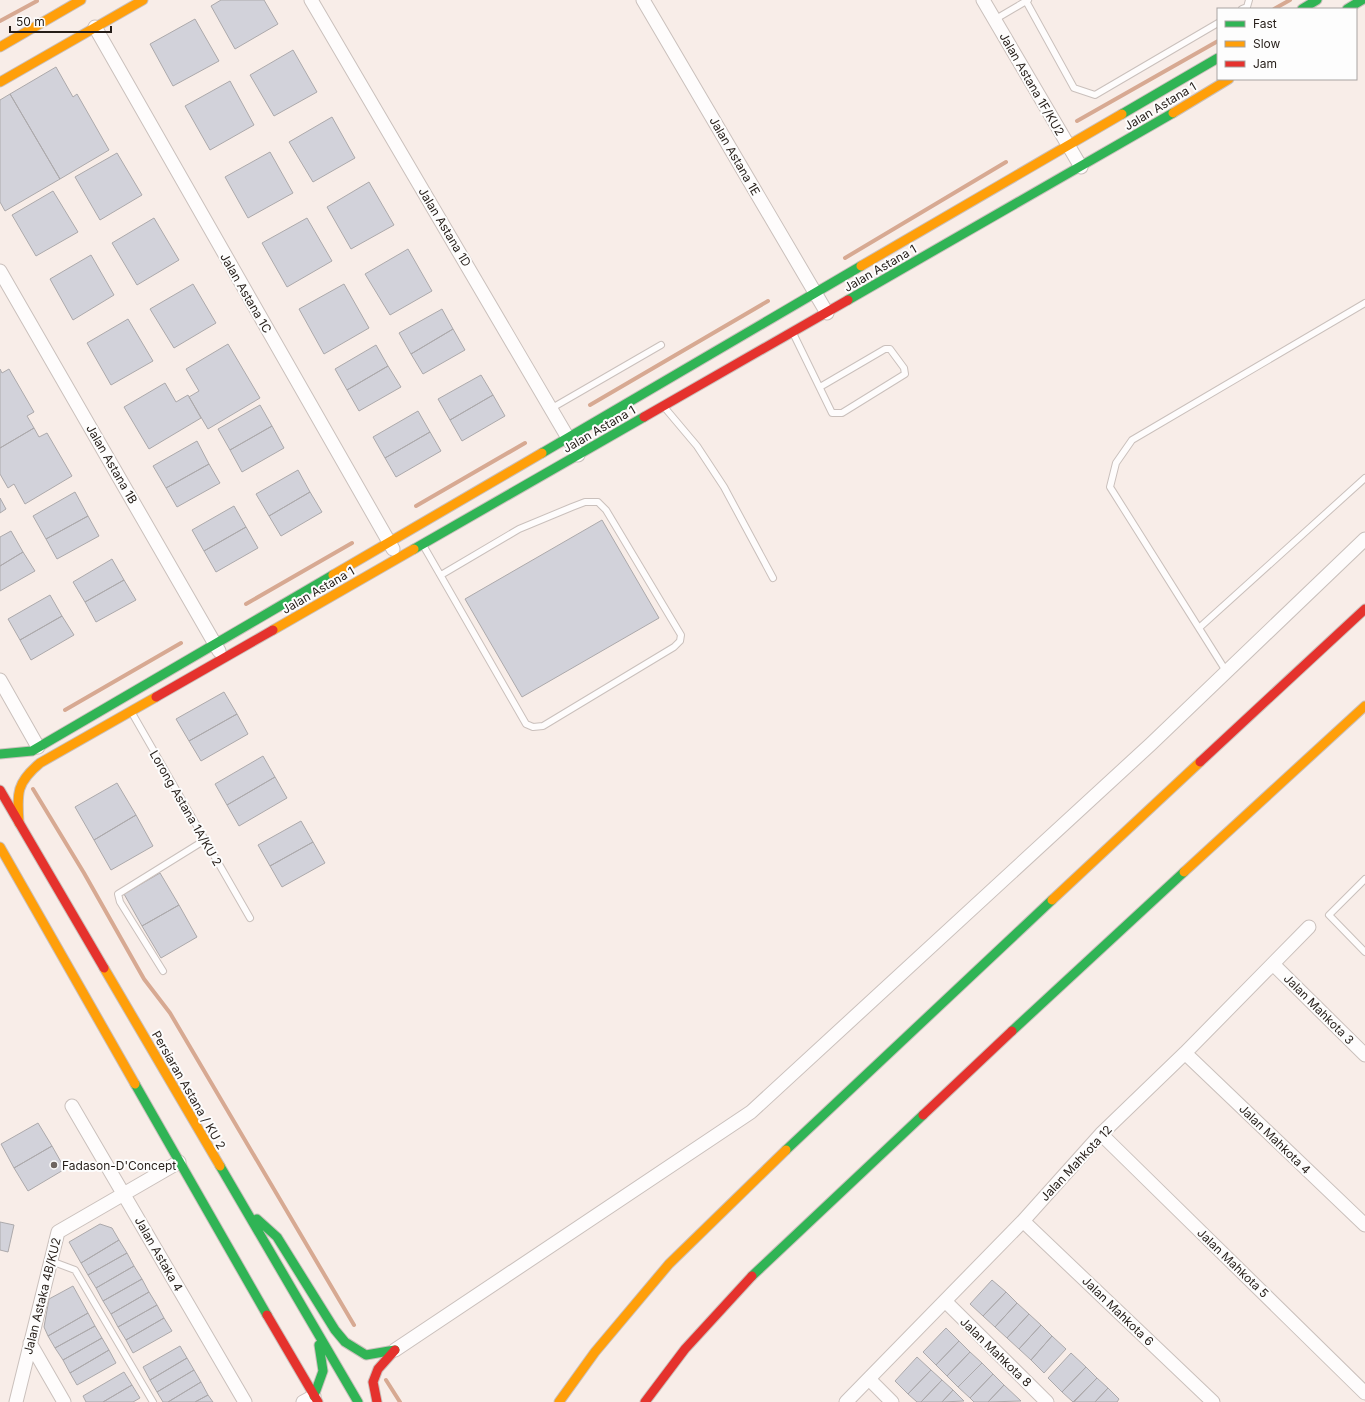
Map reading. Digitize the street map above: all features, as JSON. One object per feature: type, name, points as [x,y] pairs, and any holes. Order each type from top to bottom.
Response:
[{"type":"main road","points":[[0,82],[143,0]]},
{"type":"main road","points":[[1304,8],[1317,0]]},
{"type":"main road","points":[[1349,8],[1362,0]]},
{"type":"main road","points":[[0,47],[75,2]]},
{"type":"main road","name":"Jalan Astana 1","points":[[0,754],[19,753],[38,747],[1217,59]]},
{"type":"main road","name":"Jalan Astana 1","points":[[19,823],[17,791],[21,780],[40,762],[827,313],[1081,167],[1227,80]]},
{"type":"main road","points":[[559,1402],[594,1352],[670,1264],[781,1153],[1365,609]]},
{"type":"main road","points":[[645,1402],[685,1349],[748,1280],[815,1215],[1221,837],[1365,706]]},
{"type":"main road","name":"Persiaran Astana / KU 2","points":[[0,790],[358,1402]]},
{"type":"main road","points":[[0,847],[312,1400]]},
{"type":"main road","points":[[245,1208],[277,1237],[345,1342],[366,1355],[395,1350]]},
{"type":"main road","points":[[312,1400],[324,1372],[324,1364],[314,1327]]},
{"type":"main road","points":[[377,1402],[372,1382],[378,1369],[395,1350]]},
{"type":"street","name":"Jalan Astana 1D","points":[[311,0],[552,408],[578,455]]},
{"type":"street","name":"Jalan Astana 1E","points":[[643,0],[827,313]]},
{"type":"street","name":"Jalan Astana 1F/KU2","points":[[983,0],[1081,167]]},
{"type":"street","name":"Jalan Astana 1C","points":[[95,27],[398,558]]},
{"type":"street","name":"Jalan Astana 1B","points":[[0,271],[223,658]]},
{"type":"street","points":[[395,1350],[751,1112],[1151,744],[1365,539]]},
{"type":"street","points":[[0,680],[38,747]]},
{"type":"street","name":"Jalan Mahkota 12","points":[[846,1402],[1023,1221],[1101,1134],[1185,1053],[1309,927]]},
{"type":"street","name":"Jalan Mahkota 3","points":[[1273,964],[1365,1055]]},
{"type":"street","name":"Jalan Mahkota 4","points":[[1185,1053],[1363,1220]]},
{"type":"street","name":"Jalan Astaka 4","points":[[72,1106],[245,1402]]},
{"type":"street","name":"Jalan Mahkota 5","points":[[1101,1134],[1365,1394]]},
{"type":"street","name":"Jalan Astaka 4B/KU2","points":[[16,1402],[58,1232],[179,1162]]},
{"type":"street","name":"Jalan Mahkota 6","points":[[1023,1221],[1209,1400]]},
{"type":"street","name":"Jalan Mahkota 8","points":[[945,1301],[1047,1402]]},
{"type":"street","points":[[30,1343],[64,1402]]},
{"type":"street","points":[[869,1379],[892,1402]]},
{"type":"street","points":[[1359,1402],[1365,1394]]},
{"type":"lane","points":[[1244,8],[1247,6],[1249,0]]},
{"type":"lane","points":[[994,20],[1027,1],[1074,88],[1095,95],[1217,24]]},
{"type":"lane","points":[[1226,672],[1110,487],[1116,463],[1132,440],[1365,303]]},
{"type":"lane","points":[[793,332],[832,413],[842,413],[905,374],[904,368],[890,349],[886,349],[820,387]]},
{"type":"lane","points":[[552,408],[661,345]]},
{"type":"lane","points":[[663,406],[697,446],[724,487],[773,578]]},
{"type":"lane","points":[[1199,628],[1365,478]]},
{"type":"lane","points":[[422,544],[526,724],[533,727],[543,726],[674,647],[680,641],[681,636],[677,629],[606,510],[598,502],[585,502],[519,529],[441,575]]},
{"type":"lane","name":"Lorong Astana 1A/KU 2","points":[[123,697],[250,918]]},
{"type":"lane","points":[[163,971],[120,902],[118,894],[205,840]]},
{"type":"lane","points":[[1365,879],[1329,915],[1365,952]]},
{"type":"lane","points":[[51,1261],[75,1270],[153,1402]]},
{"type":"building","points":[[221,0],[264,0],[278,24],[235,49],[211,6]]},
{"type":"building","points":[[195,19],[219,61],[173,86],[150,44]]},
{"type":"building","points":[[293,50],[317,92],[274,116],[250,75]]},
{"type":"building","points":[[56,67],[73,97],[77,94],[109,150],[60,179],[10,94]]},
{"type":"building","points":[[230,81],[254,125],[210,150],[185,106]]},
{"type":"building","points":[[10,94],[60,179],[5,211],[0,202],[0,100]]},
{"type":"building","points":[[332,117],[355,158],[313,182],[289,142]]},
{"type":"building","points":[[270,152],[293,193],[248,218],[225,177]]},
{"type":"building","points":[[117,153],[142,195],[100,220],[75,177]]},
{"type":"building","points":[[369,182],[394,225],[351,249],[327,207]]},
{"type":"building","points":[[53,191],[78,232],[36,256],[12,215]]},
{"type":"building","points":[[154,218],[179,260],[137,285],[112,243]]},
{"type":"building","points":[[307,218],[332,261],[287,287],[262,243]]},
{"type":"building","points":[[408,249],[432,291],[390,315],[365,274]]},
{"type":"building","points":[[91,255],[114,295],[73,320],[50,279]]},
{"type":"building","points":[[193,284],[216,323],[174,348],[150,309]]},
{"type":"building","points":[[344,284],[369,328],[324,354],[299,309]]},
{"type":"building","points":[[442,309],[453,329],[411,354],[399,333]]},
{"type":"building","points":[[128,319],[153,361],[111,385],[87,343]]},
{"type":"building","points":[[453,329],[465,350],[423,374],[411,354]]},
{"type":"building","points":[[228,344],[260,398],[208,429],[189,397],[199,391],[186,369]]},
{"type":"building","points":[[376,345],[388,366],[347,390],[335,369]]},
{"type":"building","points":[[388,366],[401,387],[359,411],[347,390]]},
{"type":"building","points":[[0,369],[2,373],[9,369],[34,412],[27,416],[34,428],[0,448]]},
{"type":"building","points":[[481,375],[493,395],[450,420],[438,399]]},
{"type":"building","points":[[165,383],[176,402],[188,395],[201,418],[149,449],[124,407]]},
{"type":"building","points":[[493,395],[505,416],[462,441],[450,420]]},
{"type":"building","points":[[260,405],[272,426],[230,450],[218,429]]},
{"type":"building","points":[[418,411],[430,432],[385,458],[373,437]]},
{"type":"building","points":[[272,426],[284,448],[242,472],[230,450]]},
{"type":"building","points":[[34,428],[39,437],[47,433],[72,476],[25,504],[14,484],[8,488],[0,474],[0,448]]},
{"type":"building","points":[[430,432],[441,451],[396,477],[385,458]]},
{"type":"building","points":[[197,441],[209,464],[166,488],[153,466]]},
{"type":"building","points":[[209,464],[220,483],[177,507],[166,488]]},
{"type":"building","points":[[298,470],[310,492],[269,516],[256,494]]},
{"type":"building","points":[[75,492],[88,516],[46,539],[33,516]]},
{"type":"building","points":[[310,492],[322,512],[281,536],[269,516]]},
{"type":"building","points":[[0,498],[6,509],[0,513]]},
{"type":"building","points":[[234,506],[246,527],[204,551],[192,530]]},
{"type":"building","points":[[88,516],[99,536],[57,559],[46,539]]},
{"type":"building","points":[[602,520],[659,618],[522,697],[465,599]]},
{"type":"building","points":[[246,527],[258,548],[216,572],[204,551]]},
{"type":"building","points":[[11,531],[23,552],[0,566],[0,537]]},
{"type":"building","points":[[23,552],[35,571],[0,591],[0,566]]},
{"type":"building","points":[[112,559],[124,580],[85,602],[73,582]]},
{"type":"building","points":[[124,580],[136,600],[96,622],[85,602]]},
{"type":"building","points":[[50,595],[62,616],[20,640],[8,619]]},
{"type":"building","points":[[62,616],[74,635],[31,660],[20,640]]},
{"type":"building","points":[[224,692],[237,714],[189,741],[176,719]]},
{"type":"building","points":[[237,714],[248,734],[201,761],[189,741]]},
{"type":"building","points":[[263,756],[275,777],[227,805],[215,784]]},
{"type":"building","points":[[275,777],[287,798],[239,826],[227,805]]},
{"type":"building","points":[[117,783],[136,815],[94,840],[75,807]]},
{"type":"building","points":[[136,815],[153,846],[111,870],[94,840]]},
{"type":"building","points":[[301,821],[313,842],[270,866],[258,845]]},
{"type":"building","points":[[313,842],[325,863],[282,887],[270,866]]},
{"type":"building","points":[[160,873],[179,905],[142,926],[124,894]]},
{"type":"building","points":[[179,905],[197,937],[161,958],[142,926]]},
{"type":"building","points":[[38,1123],[52,1146],[14,1168],[1,1144]]},
{"type":"building","points":[[52,1146],[65,1169],[28,1191],[14,1168]]},
{"type":"building","points":[[0,1222],[14,1225],[8,1252],[0,1250]]},
{"type":"building","points":[[100,1224],[112,1228],[119,1240],[81,1263],[69,1242]]},
{"type":"building","points":[[119,1240],[127,1253],[88,1275],[81,1263]]},
{"type":"building","points":[[127,1253],[134,1266],[96,1288],[88,1275]]},
{"type":"building","points":[[134,1266],[142,1279],[103,1301],[96,1288]]},
{"type":"building","points":[[142,1279],[149,1292],[111,1314],[103,1301]]},
{"type":"building","points":[[992,1280],[1006,1292],[983,1316],[970,1304]]},
{"type":"building","points":[[73,1286],[88,1313],[48,1336],[44,1327],[49,1299]]},
{"type":"building","points":[[149,1292],[157,1305],[118,1327],[111,1314]]},
{"type":"building","points":[[1006,1292],[1017,1303],[995,1327],[983,1316]]},
{"type":"building","points":[[1017,1303],[1029,1314],[1007,1338],[995,1327]]},
{"type":"building","points":[[157,1305],[164,1318],[126,1340],[118,1327]]},
{"type":"building","points":[[88,1313],[95,1326],[55,1348],[48,1336]]},
{"type":"building","points":[[1029,1314],[1041,1325],[1019,1349],[1007,1338]]},
{"type":"building","points":[[164,1318],[172,1331],[133,1353],[126,1340]]},
{"type":"building","points":[[1041,1325],[1052,1336],[1031,1360],[1019,1349]]},
{"type":"building","points":[[95,1326],[102,1338],[63,1360],[55,1348]]},
{"type":"building","points":[[946,1328],[959,1341],[936,1365],[923,1352]]},
{"type":"building","points":[[1052,1336],[1066,1349],[1044,1373],[1031,1360]]},
{"type":"building","points":[[102,1338],[109,1350],[70,1373],[63,1360]]},
{"type":"building","points":[[959,1341],[970,1352],[947,1376],[936,1365]]},
{"type":"building","points":[[180,1346],[187,1358],[150,1380],[143,1367]]},
{"type":"building","points":[[109,1350],[116,1363],[77,1385],[70,1373]]},
{"type":"building","points":[[970,1352],[982,1363],[958,1387],[947,1376]]},
{"type":"building","points":[[1071,1353],[1086,1367],[1062,1392],[1048,1378]]},
{"type":"building","points":[[917,1357],[931,1370],[908,1394],[895,1381]]},
{"type":"building","points":[[187,1358],[194,1370],[157,1392],[150,1380]]},
{"type":"building","points":[[982,1363],[993,1374],[970,1398],[958,1387]]},
{"type":"building","points":[[1086,1367],[1097,1378],[1073,1402],[1062,1392]]},
{"type":"building","points":[[194,1370],[201,1382],[168,1402],[163,1402],[157,1392]]},
{"type":"building","points":[[931,1370],[942,1380],[921,1402],[917,1402],[908,1394]]},
{"type":"building","points":[[124,1372],[132,1385],[103,1402],[86,1402],[83,1396]]},
{"type":"building","points":[[993,1374],[1004,1385],[988,1402],[974,1402],[970,1398]]},
{"type":"building","points":[[1097,1378],[1108,1388],[1095,1402],[1074,1402]]},
{"type":"building","points":[[942,1380],[953,1390],[942,1402],[921,1402]]},
{"type":"building","points":[[201,1382],[208,1395],[195,1402],[168,1402]]},
{"type":"building","points":[[132,1385],[140,1398],[133,1402],[103,1402]]},
{"type":"building","points":[[1004,1385],[1021,1401],[988,1402]]},
{"type":"building","points":[[1108,1388],[1119,1399],[1117,1402],[1095,1402]]},
{"type":"building","points":[[953,1390],[964,1401],[942,1402]]},
{"type":"building","points":[[208,1395],[213,1402],[195,1402]]},
{"type":"waterway","points":[[1276,8],[1290,0]]},
{"type":"waterway","points":[[0,21],[37,1]]},
{"type":"waterway","points":[[1077,121],[1217,42]]},
{"type":"waterway","points":[[845,258],[1006,162]]},
{"type":"waterway","points":[[590,405],[768,301]]},
{"type":"waterway","points":[[416,506],[525,443]]},
{"type":"waterway","points":[[246,604],[352,543]]},
{"type":"waterway","points":[[65,710],[181,643]]},
{"type":"waterway","points":[[33,789],[84,873],[144,979],[170,1013],[354,1325]]},
{"type":"waterway","points":[[386,1380],[400,1402]]},
{"type":"traffic: fast","points":[[1304,8],[1317,0]]},
{"type":"traffic: fast","points":[[1349,8],[1362,0]]},
{"type":"traffic: fast","points":[[1122,114],[1217,59]]},
{"type":"traffic: fast","points":[[848,300],[1173,113]]},
{"type":"traffic: fast","points":[[542,453],[861,266]]},
{"type":"traffic: fast","points":[[414,549],[644,417]]},
{"type":"traffic: fast","points":[[0,754],[32,751],[333,575]]},
{"type":"traffic: fast","points":[[1012,1031],[1184,872]]},
{"type":"traffic: fast","points":[[786,1150],[1052,900]]},
{"type":"traffic: fast","points":[[135,1084],[267,1315]]},
{"type":"traffic: fast","points":[[752,1276],[923,1115]]},
{"type":"traffic: fast","points":[[220,1166],[358,1402]]},
{"type":"traffic: fast","points":[[257,1219],[277,1237],[335,1330],[345,1342],[366,1355],[395,1350]]},
{"type":"traffic: fast","points":[[314,1396],[323,1371],[319,1345]]},
{"type":"traffic: slow","points":[[0,47],[81,0]]},
{"type":"traffic: slow","points":[[0,82],[143,0]]},
{"type":"traffic: slow","points":[[1173,113],[1227,80]]},
{"type":"traffic: slow","points":[[861,266],[1122,114]]},
{"type":"traffic: slow","points":[[333,575],[542,453]]},
{"type":"traffic: slow","points":[[273,630],[414,549]]},
{"type":"traffic: slow","points":[[19,823],[18,796],[22,783],[32,770],[40,763],[156,697]]},
{"type":"traffic: slow","points":[[1184,872],[1365,706]]},
{"type":"traffic: slow","points":[[1052,900],[1200,762]]},
{"type":"traffic: slow","points":[[0,847],[135,1084]]},
{"type":"traffic: slow","points":[[104,968],[220,1166]]},
{"type":"traffic: slow","points":[[559,1402],[595,1352],[669,1264],[786,1150]]},
{"type":"traffic: jam","points":[[644,417],[848,300]]},
{"type":"traffic: jam","points":[[1200,762],[1365,609]]},
{"type":"traffic: jam","points":[[156,697],[273,630]]},
{"type":"traffic: jam","points":[[0,790],[104,968]]},
{"type":"traffic: jam","points":[[923,1115],[1012,1031]]},
{"type":"traffic: jam","points":[[645,1402],[685,1349],[752,1276]]},
{"type":"traffic: jam","points":[[267,1315],[318,1402]]},
{"type":"traffic: jam","points":[[377,1402],[373,1382],[378,1369],[395,1350]]},
{"type":"place","name":"Fadason-D'Concept","points":[[54,1165]]}]
